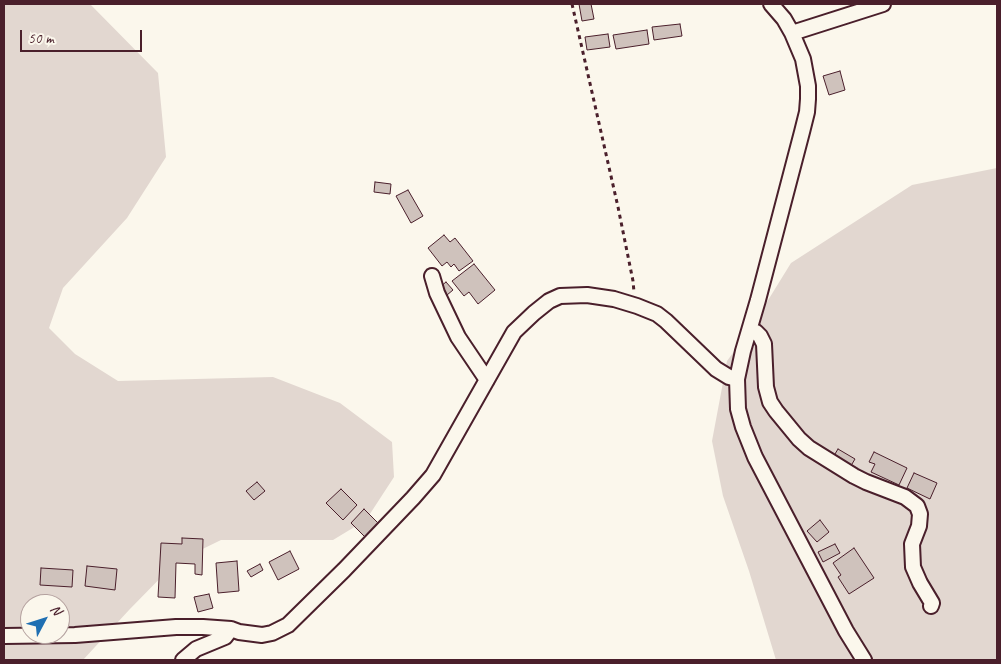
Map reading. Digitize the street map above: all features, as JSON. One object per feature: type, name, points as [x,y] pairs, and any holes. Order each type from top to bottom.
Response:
[{"type":"street","points":[[771,4],[784,19],[803,59],[808,86],[807,112],[743,351],[737,379],[738,410],[754,457],[846,631],[864,660]]},
{"type":"street","points":[[792,33],[883,4]]},
{"type":"street","points":[[432,276],[458,337],[487,380]]},
{"type":"street","points":[[4,636],[75,634],[176,627],[231,629],[262,635],[272,633],[288,625],[372,541],[433,475],[514,332],[549,301],[560,296],[587,295],[614,299],[658,314],[716,369],[729,377],[737,379]]},
{"type":"street","points":[[749,331],[756,332],[764,344],[765,378],[770,402],[799,439],[809,448],[854,476],[905,497],[917,506],[920,514],[919,526],[912,544],[913,567],[932,603],[931,606]]},
{"type":"street","points":[[184,660],[196,649],[225,638],[231,629]]},
{"type":"path","points":[[572,4],[633,281],[633,304]]},
{"type":"shaded area","points":[[4,4],[90,4],[158,73],[166,157],[127,218],[63,288],[49,328],[75,354],[118,381],[273,377],[340,403],[392,442],[394,477],[366,520],[333,540],[221,540],[176,562],[83,660],[4,660]]},
{"type":"shaded area","points":[[997,168],[997,660],[776,660],[749,571],[723,496],[712,441],[727,361],[749,331],[791,263],[912,185]]},
{"type":"building","points":[[579,4],[591,4],[594,19],[582,21]]},
{"type":"building","points":[[680,24],[682,36],[654,40],[652,27]]},
{"type":"building","points":[[647,30],[649,44],[616,49],[613,35]]},
{"type":"building","points":[[608,34],[610,47],[587,50],[585,37]]},
{"type":"building","points":[[840,71],[845,90],[829,95],[823,76]]},
{"type":"building","points":[[375,182],[391,184],[390,194],[374,192]]},
{"type":"building","points":[[408,190],[423,216],[411,223],[396,196]]},
{"type":"building","points":[[444,235],[450,242],[455,238],[473,261],[459,271],[454,264],[451,267],[447,262],[442,266],[428,248]]},
{"type":"building","points":[[474,264],[495,290],[478,304],[469,292],[464,296],[452,281]]},
{"type":"building","points":[[446,282],[453,290],[447,295],[440,287]]},
{"type":"building","points":[[838,449],[855,459],[849,469],[832,459]]},
{"type":"building","points":[[874,452],[907,468],[899,485],[871,472],[875,464],[869,462]]},
{"type":"building","points":[[914,473],[937,483],[930,499],[907,488]]},
{"type":"building","points":[[257,482],[265,491],[254,500],[246,491]]},
{"type":"building","points":[[341,489],[357,505],[343,520],[326,503]]},
{"type":"building","points":[[364,509],[378,523],[365,537],[351,523]]},
{"type":"building","points":[[820,520],[829,532],[817,542],[807,531]]},
{"type":"building","points":[[182,538],[203,539],[202,575],[195,574],[195,564],[176,563],[175,598],[158,597],[161,543],[182,544]]},
{"type":"building","points":[[835,544],[840,553],[823,562],[818,552]]},
{"type":"building","points":[[854,548],[874,578],[849,594],[838,577],[841,575],[833,563]]},
{"type":"building","points":[[290,551],[299,569],[278,580],[269,562]]},
{"type":"building","points":[[237,561],[239,591],[218,593],[216,563]]},
{"type":"building","points":[[260,564],[263,570],[251,577],[247,571]]},
{"type":"building","points":[[87,566],[117,569],[115,590],[85,586]]},
{"type":"building","points":[[41,568],[73,570],[72,587],[40,585]]},
{"type":"building","points":[[209,594],[213,608],[198,612],[194,597]]}]
